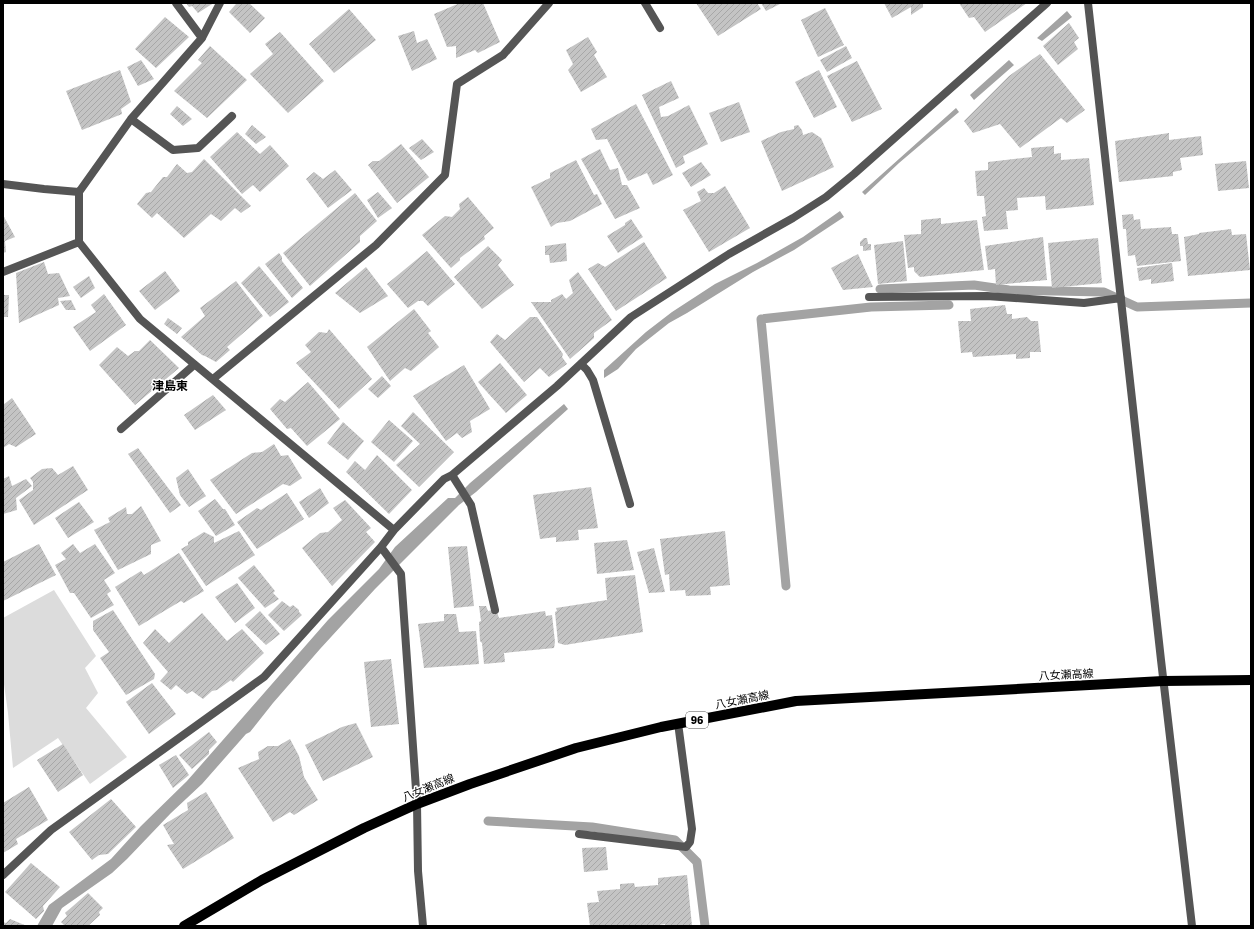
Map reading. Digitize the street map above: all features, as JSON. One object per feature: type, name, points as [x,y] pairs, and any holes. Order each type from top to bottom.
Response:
[{"type":"main road","name":"八女瀬高線","points":[[184,926],[262,880],[364,828],[417,804],[470,784],[576,748],[678,723],[796,701],[1163,681],[1251,680]]},
{"type":"street","points":[[176,3],[202,38]]},
{"type":"street","points":[[220,3],[202,38],[131,120],[79,192],[79,242],[140,319],[394,530]]},
{"type":"street","points":[[213,380],[376,245],[445,175],[457,84],[503,55],[549,3]]},
{"type":"street","points":[[645,3],[660,28]]},
{"type":"street","points":[[3,875],[51,830],[264,677],[381,547],[394,530],[444,479],[452,475],[557,386],[631,317],[728,254],[793,218],[826,197],[1047,3]]},
{"type":"street","points":[[1088,3],[1163,681],[1192,926]]},
{"type":"street","points":[[131,120],[173,150],[198,148],[232,116]]},
{"type":"street","points":[[3,184],[79,192]]},
{"type":"street","points":[[3,272],[79,242]]},
{"type":"street","points":[[869,297],[986,296],[1084,303],[1121,298]]},
{"type":"street","points":[[581,364],[593,380],[630,504]]},
{"type":"street","points":[[121,429],[194,365]]},
{"type":"street","points":[[452,475],[471,505],[495,610]]},
{"type":"street","points":[[381,547],[401,574],[417,804],[418,872],[423,926]]},
{"type":"street","points":[[579,834],[686,847],[690,842],[692,829],[678,723]]},
{"type":"shaded area","points":[[1067,11],[1072,17],[1042,41],[1037,38]]},
{"type":"shaded area","points":[[1009,60],[1014,65],[974,100],[970,95]]},
{"type":"shaded area","points":[[956,108],[959,112],[899,163],[865,195],[862,192]]},
{"type":"shaded area","points":[[840,211],[844,217],[794,250],[753,272],[669,323],[636,349],[618,369],[604,378],[604,370],[646,332],[672,312],[715,284],[757,263],[803,237]]},
{"type":"shaded area","points":[[564,404],[568,409],[476,492],[459,505],[375,589],[320,649],[250,732],[246,734],[202,784],[171,813],[127,859],[112,873],[62,908],[52,926],[37,926],[49,905],[111,859],[141,826],[187,781],[328,620],[379,569],[395,547],[448,498],[455,498],[470,483]]},
{"type":"shaded area","points":[[54,590],[96,656],[85,668],[98,693],[86,708],[127,757],[90,784],[58,738],[13,768],[3,677],[3,618]]},
{"type":"building","points":[[186,3],[212,4],[198,13],[192,6],[189,7]]},
{"type":"building","points":[[237,3],[249,3],[265,18],[250,33],[229,12]]},
{"type":"building","points":[[460,3],[483,3],[500,42],[478,53],[475,50],[456,58],[456,46],[447,47],[434,14]]},
{"type":"building","points":[[696,3],[757,3],[761,9],[718,36]]},
{"type":"building","points":[[761,3],[782,3],[766,11]]},
{"type":"building","points":[[884,3],[923,3],[923,7],[911,15],[911,7],[892,18]]},
{"type":"building","points":[[959,3],[1027,3],[985,32],[974,17],[969,18]]},
{"type":"building","points":[[825,8],[844,45],[818,57],[801,20]]},
{"type":"building","points":[[349,9],[376,40],[334,73],[309,44]]},
{"type":"building","points":[[165,17],[189,37],[156,68],[135,49]]},
{"type":"building","points":[[1069,23],[1079,38],[1074,42],[1078,49],[1058,65],[1043,46]]},
{"type":"building","points":[[414,31],[417,43],[427,39],[437,59],[412,71],[398,36]]},
{"type":"building","points":[[280,32],[324,81],[288,113],[250,74],[273,54],[265,44]]},
{"type":"building","points":[[588,37],[597,52],[594,55],[607,77],[581,92],[568,70],[573,64],[566,50]]},
{"type":"building","points":[[210,46],[247,80],[207,118],[174,91],[202,63],[198,60]]},
{"type":"building","points":[[846,46],[852,58],[827,72],[820,60]]},
{"type":"building","points":[[1040,54],[1085,110],[1067,123],[1061,118],[1020,148],[1000,124],[973,133],[964,121],[1009,76]]},
{"type":"building","points":[[141,60],[154,79],[138,86],[127,67]]},
{"type":"building","points":[[857,61],[882,109],[852,122],[827,76]]},
{"type":"building","points":[[120,70],[131,102],[121,109],[122,114],[82,130],[66,91]]},
{"type":"building","points":[[819,70],[837,107],[814,118],[795,82]]},
{"type":"building","points":[[671,81],[679,98],[659,107],[661,117],[668,116],[689,105],[708,144],[683,156],[685,163],[676,168],[642,95]]},
{"type":"building","points":[[739,102],[750,132],[721,142],[709,113]]},
{"type":"building","points":[[636,104],[673,175],[653,185],[647,173],[628,181],[607,139],[596,140],[591,129]]},
{"type":"building","points":[[177,106],[192,119],[183,126],[170,114]]},
{"type":"building","points":[[252,125],[266,137],[256,144],[245,134]]},
{"type":"building","points":[[798,125],[802,130],[803,135],[812,132],[821,138],[834,167],[782,191],[761,141],[781,132],[794,129],[794,126]]},
{"type":"building","points":[[237,132],[260,154],[270,145],[289,166],[260,192],[253,185],[242,194],[210,157]]},
{"type":"building","points":[[1169,133],[1169,140],[1201,136],[1203,155],[1180,158],[1182,170],[1173,172],[1173,176],[1119,182],[1115,141]]},
{"type":"building","points":[[422,139],[434,152],[421,160],[409,148]]},
{"type":"building","points":[[401,144],[429,177],[397,203],[368,165],[373,161],[379,161]]},
{"type":"building","points":[[1054,146],[1054,154],[1061,153],[1061,160],[1089,158],[1094,205],[1046,210],[1045,196],[1017,198],[1018,210],[1006,211],[1008,229],[984,231],[982,217],[986,216],[984,196],[977,196],[975,171],[988,170],[988,162],[1032,157],[1031,148]]},
{"type":"building","points":[[600,149],[610,170],[618,168],[622,185],[627,185],[640,208],[615,219],[581,159]]},
{"type":"building","points":[[204,159],[251,206],[241,213],[235,208],[221,221],[211,214],[184,238],[157,213],[152,218],[137,204],[146,193],[151,192],[163,177],[167,177],[177,164],[187,173],[192,172]]},
{"type":"building","points":[[576,160],[594,195],[597,194],[602,204],[570,221],[557,223],[551,227],[531,187],[550,178],[550,173]]},
{"type":"building","points":[[1246,161],[1249,188],[1218,191],[1215,164]]},
{"type":"building","points":[[701,162],[711,175],[691,187],[682,173]]},
{"type":"building","points":[[335,170],[352,190],[328,208],[306,179],[314,172],[323,179]]},
{"type":"building","points":[[725,186],[750,228],[709,252],[683,210],[701,201],[697,192],[704,188],[708,193],[714,193]]},
{"type":"building","points":[[378,192],[392,208],[378,218],[367,200]]},
{"type":"building","points":[[355,193],[377,221],[360,236],[360,242],[310,286],[283,253]]},
{"type":"building","points":[[468,197],[494,228],[484,236],[485,239],[460,258],[460,260],[451,268],[422,235],[445,216],[452,217],[460,209],[459,204]]},
{"type":"building","points":[[1133,214],[1134,220],[1140,219],[1141,229],[1171,227],[1172,234],[1178,234],[1181,261],[1137,266],[1135,255],[1128,256],[1126,229],[1123,229],[1122,215]]},
{"type":"building","points":[[3,215],[15,237],[5,241],[6,252],[3,253]]},
{"type":"building","points":[[941,218],[941,224],[977,220],[984,270],[920,277],[914,271],[914,267],[908,268],[904,235],[921,234],[921,220]]},
{"type":"building","points":[[631,219],[643,237],[618,253],[607,236],[625,225],[625,223]]},
{"type":"building","points":[[1231,229],[1232,235],[1246,234],[1250,270],[1188,276],[1184,237],[1199,233]]},
{"type":"building","points":[[1043,237],[1047,280],[996,285],[995,269],[988,270],[985,246]]},
{"type":"building","points":[[864,238],[867,238],[868,244],[871,244],[871,250],[863,251],[863,246],[860,246],[860,242]]},
{"type":"building","points":[[1098,238],[1102,283],[1052,288],[1048,243]]},
{"type":"building","points":[[903,241],[907,281],[878,284],[874,245]]},
{"type":"building","points":[[644,242],[667,278],[616,311],[588,269],[598,263],[605,267]]},
{"type":"building","points":[[566,243],[567,261],[550,263],[549,255],[545,255],[545,246]]},
{"type":"building","points":[[488,246],[502,260],[498,265],[514,285],[482,309],[454,277]]},
{"type":"building","points":[[427,251],[455,284],[428,306],[423,301],[418,301],[408,308],[387,284]]},
{"type":"building","points":[[279,253],[282,257],[282,261],[303,288],[292,298],[265,264]]},
{"type":"building","points":[[858,254],[873,287],[843,290],[831,268]]},
{"type":"building","points":[[44,262],[48,274],[59,273],[70,296],[58,298],[59,305],[19,323],[16,273]]},
{"type":"building","points":[[1172,263],[1174,281],[1151,284],[1151,279],[1139,281],[1137,268]]},
{"type":"building","points":[[259,266],[289,302],[270,317],[241,283]]},
{"type":"building","points":[[366,267],[388,296],[360,313],[335,293]]},
{"type":"building","points":[[165,271],[180,291],[155,310],[139,291]]},
{"type":"building","points":[[578,272],[612,320],[594,333],[594,338],[570,359],[531,302],[551,302],[551,300],[562,294],[566,299],[573,293],[569,280]]},
{"type":"building","points":[[89,276],[95,288],[81,298],[73,287]]},
{"type":"building","points":[[236,281],[263,316],[227,347],[230,350],[216,362],[202,355],[181,337],[205,316],[200,308]]},
{"type":"building","points":[[104,294],[126,325],[90,351],[73,327],[96,312],[91,305]]},
{"type":"building","points":[[3,295],[9,295],[8,317],[3,317]]},
{"type":"building","points":[[71,300],[76,310],[66,310],[60,301]]},
{"type":"building","points":[[1005,305],[1007,314],[1012,314],[1012,319],[1027,317],[1031,321],[1038,321],[1041,352],[1030,352],[1030,358],[1016,359],[1016,354],[973,357],[972,352],[961,353],[958,321],[971,321],[970,309]]},
{"type":"building","points":[[414,309],[431,331],[428,333],[439,347],[411,371],[405,368],[390,381],[367,347]]},
{"type":"building","points":[[530,317],[537,317],[563,354],[562,357],[567,364],[549,377],[540,368],[524,382],[490,342],[497,334],[505,340]]},
{"type":"building","points":[[168,318],[182,328],[177,334],[164,324]]},
{"type":"building","points":[[329,329],[372,379],[339,409],[296,363],[311,352],[305,345],[319,332],[327,333]]},
{"type":"building","points":[[150,340],[179,368],[135,405],[99,365],[117,347],[128,356],[135,351],[139,351]]},
{"type":"building","points":[[500,363],[527,395],[506,413],[478,382]]},
{"type":"building","points":[[464,365],[490,409],[470,421],[472,432],[462,438],[457,433],[446,441],[413,396]]},
{"type":"building","points":[[382,376],[391,386],[378,398],[368,389]]},
{"type":"building","points":[[308,382],[340,419],[307,446],[291,428],[287,429],[270,409],[280,399],[285,402]]},
{"type":"building","points":[[213,395],[226,410],[195,430],[184,415]]},
{"type":"building","points":[[12,398],[36,434],[16,447],[9,444],[3,448],[3,405]]},
{"type":"building","points":[[413,412],[454,452],[419,487],[396,465],[420,444],[401,426]]},
{"type":"building","points":[[389,420],[413,441],[394,462],[371,442]]},
{"type":"building","points":[[343,422],[364,441],[348,460],[327,443]]},
{"type":"building","points":[[274,444],[281,456],[288,455],[302,478],[290,486],[283,484],[236,514],[210,480],[252,453],[262,452]]},
{"type":"building","points":[[138,448],[181,505],[170,513],[128,454]]},
{"type":"building","points":[[377,455],[412,490],[389,514],[346,472],[355,461],[365,470]]},
{"type":"building","points":[[73,466],[88,490],[34,525],[19,500],[33,490],[33,482],[30,478],[42,469],[52,468],[58,475]]},
{"type":"building","points":[[188,469],[206,496],[189,507],[180,495],[176,478]]},
{"type":"building","points":[[9,476],[12,486],[26,479],[32,486],[16,498],[17,510],[3,514],[3,479]]},
{"type":"building","points":[[591,487],[598,528],[578,530],[579,540],[556,542],[556,537],[540,539],[533,495]]},
{"type":"building","points":[[320,488],[329,503],[309,518],[299,502]]},
{"type":"building","points":[[287,493],[304,519],[257,549],[237,522],[257,508],[261,510]]},
{"type":"building","points":[[215,499],[223,509],[225,509],[235,525],[216,536],[198,511]]},
{"type":"building","points":[[345,500],[371,528],[366,532],[375,542],[332,586],[302,548],[320,533],[328,532],[342,520],[333,508]]},
{"type":"building","points":[[79,502],[94,522],[68,538],[55,518]]},
{"type":"building","points":[[141,506],[161,541],[151,545],[151,554],[118,570],[94,530],[110,522],[108,518],[126,507],[127,514],[132,514]]},
{"type":"building","points":[[239,531],[255,555],[206,586],[181,549],[188,545],[188,542],[204,532],[214,537],[214,543]]},
{"type":"building","points":[[725,531],[730,585],[710,587],[711,595],[686,596],[685,590],[670,591],[669,574],[665,575],[660,539]]},
{"type":"building","points":[[627,540],[634,570],[597,574],[594,543]]},
{"type":"building","points":[[39,544],[56,575],[3,601],[3,562]]},
{"type":"building","points":[[73,544],[80,553],[95,544],[115,573],[104,580],[111,591],[107,594],[114,605],[91,618],[74,593],[70,593],[55,565],[66,559],[61,553]]},
{"type":"building","points":[[467,546],[474,606],[454,608],[448,547]]},
{"type":"building","points":[[654,548],[665,592],[649,593],[637,552]]},
{"type":"building","points":[[179,553],[204,591],[184,603],[181,601],[139,626],[115,587],[141,571],[144,575]]},
{"type":"building","points":[[254,565],[275,591],[273,593],[279,599],[265,608],[238,578]]},
{"type":"building","points":[[635,575],[643,632],[565,645],[558,643],[555,612],[557,611],[556,608],[607,600],[605,578]]},
{"type":"building","points":[[237,583],[255,608],[235,623],[215,597]]},
{"type":"building","points":[[282,601],[290,607],[293,605],[302,615],[284,631],[268,615]]},
{"type":"building","points":[[479,606],[486,606],[488,611],[496,609],[499,618],[545,611],[546,616],[552,615],[555,642],[554,648],[504,653],[505,662],[484,664],[482,643],[480,641],[479,622],[481,621]]},
{"type":"building","points":[[113,610],[155,674],[154,679],[126,695],[100,658],[109,652],[93,630],[93,621]]},
{"type":"building","points":[[260,611],[280,634],[266,645],[245,625]]},
{"type":"building","points":[[202,613],[227,641],[242,629],[264,653],[233,682],[231,680],[217,690],[212,691],[203,699],[192,691],[187,694],[176,685],[171,690],[160,681],[168,672],[143,643],[155,629],[169,643]]},
{"type":"building","points":[[444,614],[456,614],[459,632],[476,631],[479,664],[424,668],[418,624],[444,621]]},
{"type":"building","points":[[391,659],[399,724],[371,727],[364,662]]},
{"type":"building","points":[[152,683],[176,714],[149,734],[126,702]]},
{"type":"building","points":[[356,723],[373,757],[323,781],[305,745],[342,727]]},
{"type":"building","points":[[209,732],[217,742],[209,750],[209,754],[192,769],[179,755]]},
{"type":"building","points":[[290,739],[299,756],[304,777],[318,800],[294,815],[290,812],[273,822],[238,768],[259,759],[258,752],[268,746],[278,746]]},
{"type":"building","points":[[63,744],[83,775],[58,792],[37,760]]},
{"type":"building","points":[[176,755],[189,775],[173,788],[159,765]]},
{"type":"building","points":[[29,787],[48,820],[16,839],[18,844],[3,853],[3,803]]},
{"type":"building","points":[[206,792],[234,838],[183,869],[167,845],[174,844],[163,825],[188,810],[187,803]]},
{"type":"building","points":[[111,799],[136,827],[108,854],[99,855],[92,860],[69,832]]},
{"type":"building","points":[[606,847],[608,870],[584,872],[582,848]]},
{"type":"building","points":[[31,863],[60,887],[43,906],[44,911],[36,919],[5,892]]},
{"type":"building","points":[[687,875],[692,926],[666,926],[665,924],[652,926],[590,926],[587,903],[599,902],[597,891],[620,889],[620,884],[634,883],[635,887],[658,885],[658,878]]},
{"type":"building","points":[[88,893],[103,908],[99,912],[100,915],[88,926],[65,926],[61,922],[67,916],[65,913]]},
{"type":"building","points":[[10,919],[27,926],[3,926],[3,922],[6,923]]},
{"type":"waterway","points":[[880,289],[974,285],[1009,290],[1104,292],[1137,307],[1251,303]]},
{"type":"waterway","points":[[786,586],[761,319],[871,307],[949,305]]},
{"type":"waterway","points":[[488,821],[592,827],[675,840],[697,862],[705,926]]},
{"type":"district","name":"津島東","points":[[170,385]]}]
